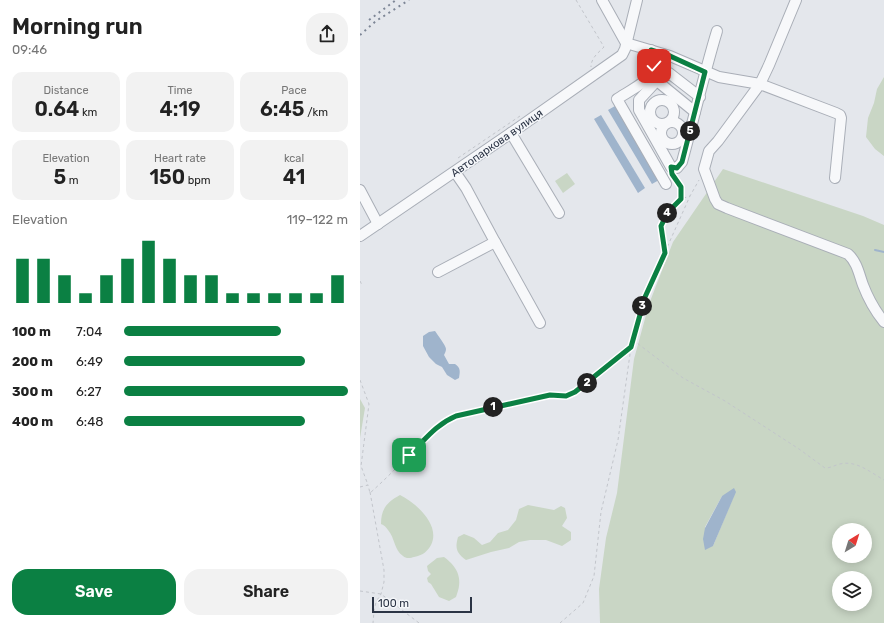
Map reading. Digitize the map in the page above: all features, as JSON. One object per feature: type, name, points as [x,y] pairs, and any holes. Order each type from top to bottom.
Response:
[{"type":"street","points":[[602,0],[626,43],[670,56],[705,72],[729,80],[760,84],[840,115],[841,118],[835,178]]},
{"type":"street","name":"Автопаркова вулиця","points":[[360,236],[455,172],[622,55],[637,0]]},
{"type":"street","points":[[796,0],[760,84],[709,151],[704,169],[718,204],[848,254],[856,264],[864,287],[884,322]]},
{"type":"street","points":[[700,97],[669,73],[662,75],[639,100],[639,110],[671,167],[677,168],[682,162],[700,97],[705,72],[717,31]]},
{"type":"street","points":[[651,50],[654,66],[650,76],[644,82],[617,99],[666,184]]},
{"type":"street","points":[[657,80],[695,112]]},
{"type":"street","points":[[648,90],[657,102]]},
{"type":"street","points":[[666,101],[673,108],[674,115],[667,122],[661,123],[653,118],[651,109],[657,102],[666,101]]},
{"type":"street","points":[[511,133],[559,213]]},
{"type":"street","points":[[455,172],[466,188],[540,323]]},
{"type":"street","points":[[360,190],[378,224]]},
{"type":"street","points":[[438,272],[495,242]]},
{"type":"path","points":[[576,0],[604,47],[591,62],[591,68]]},
{"type":"path","points":[[671,167],[672,174],[681,187],[681,199]]},
{"type":"path","points":[[560,623],[584,603],[594,576],[601,512],[618,440],[631,347],[645,297],[690,196],[704,169]]},
{"type":"path","points":[[665,253],[661,226],[668,212],[681,199],[690,196]]},
{"type":"path","points":[[360,281],[362,285]]},
{"type":"path","points":[[633,340],[683,378],[725,401],[799,449],[825,468],[833,468],[838,464],[855,464],[884,480]]},
{"type":"path","points":[[370,492],[421,444],[435,428],[446,420],[456,416],[550,395],[566,396],[575,392],[631,347]]},
{"type":"path","points":[[360,380],[370,404],[361,466],[370,492],[384,570],[384,582],[381,594],[376,602],[373,623]]},
{"type":"path","points":[[360,488],[368,485]]},
{"type":"path","points":[[360,591],[381,594],[419,623]]},
{"type":"green space","points":[[884,77],[884,156],[875,149],[866,137],[868,118],[874,103],[877,89]]},
{"type":"green space","points":[[723,169],[863,216],[884,225],[884,623],[600,623],[599,589],[606,538],[617,493],[634,359],[649,304],[673,242]],"holes":[[[735,493],[713,546],[705,527],[722,496]]]},
{"type":"green space","points":[[567,173],[575,184],[563,193],[555,181]]},
{"type":"green space","points":[[360,399],[365,408],[360,438]]},
{"type":"green space","points":[[400,495],[413,503],[419,509],[430,522],[433,530],[431,545],[428,550],[411,558],[404,557],[398,551],[390,533],[386,527],[381,524],[382,514],[386,506]]},
{"type":"green space","points":[[528,505],[554,510],[561,506],[565,508],[567,518],[562,526],[571,532],[571,540],[562,546],[546,540],[519,542],[509,548],[466,560],[458,553],[458,537],[464,534],[474,538],[482,545],[490,542],[498,533],[508,530],[516,520],[519,509]]},
{"type":"green space","points":[[444,557],[456,570],[459,580],[456,597],[449,601],[439,597],[431,584],[428,582],[427,578],[431,574],[428,571],[427,566],[437,558]]},
{"type":"water","points":[[615,106],[659,180],[652,184],[608,110]]},
{"type":"water","points":[[601,115],[645,188],[638,193],[594,119]]},
{"type":"water","points":[[435,331],[446,347],[444,355],[449,364],[455,364],[459,369],[459,378],[455,380],[447,375],[442,367],[436,364],[429,357],[423,346],[423,336],[429,332]]},
{"type":"water","points":[[734,488],[736,492],[713,546],[705,550],[703,539],[705,528],[722,496]]},
{"type":"waterway","points":[[875,250],[884,252]]},
{"type":"railway","points":[[369,20],[396,0]]},
{"type":"railway","points":[[360,35],[376,21],[409,0]]},
{"type":"route","points":[[409,455],[435,428],[446,420],[456,416],[550,395],[566,396],[575,392],[612,364],[631,347],[645,297],[665,253],[661,226],[668,212],[681,199],[681,187],[672,174],[671,167],[677,168],[682,162],[700,97],[705,72],[670,56],[651,50],[654,66]]}]
